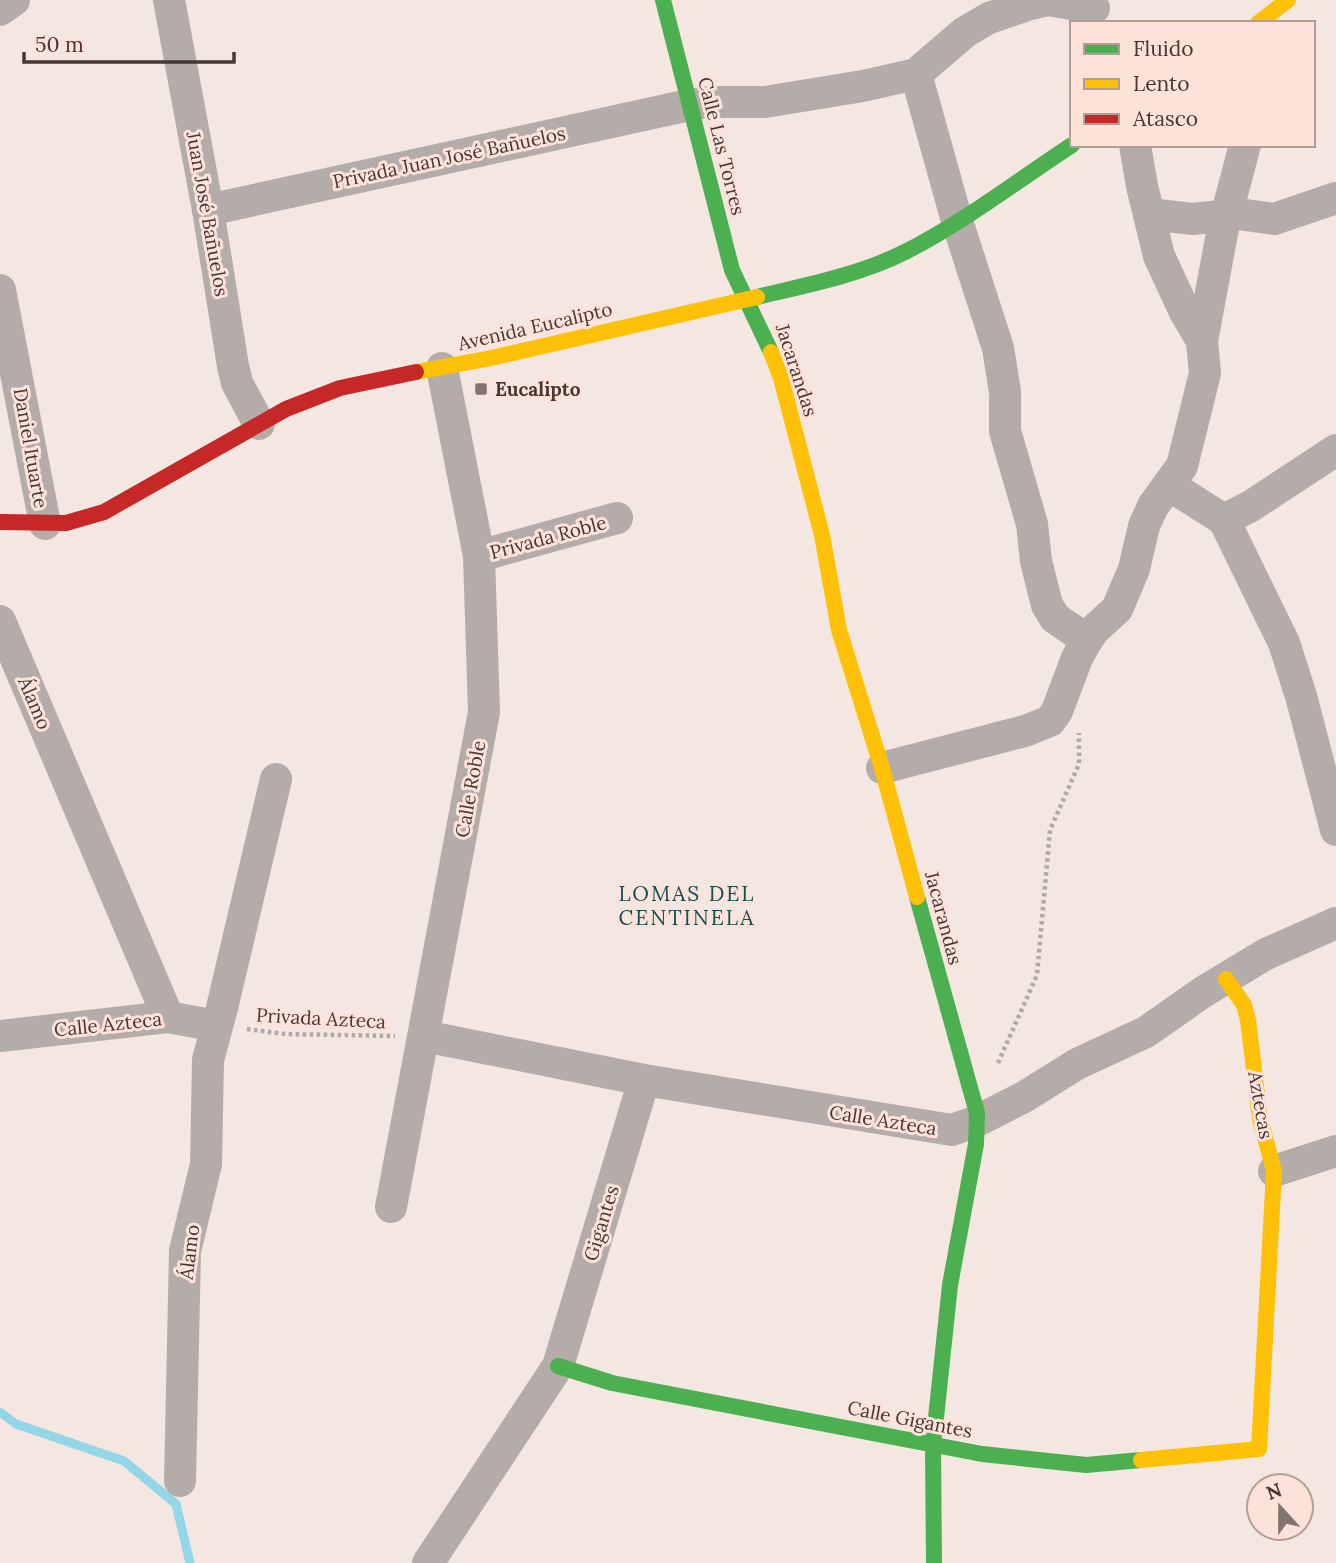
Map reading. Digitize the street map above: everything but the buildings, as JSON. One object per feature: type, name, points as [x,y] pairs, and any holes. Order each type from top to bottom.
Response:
[{"type":"street","points":[[0,10],[14,0]]},
{"type":"street","name":"Calle Las Torres","points":[[663,0],[732,270],[747,300]]},
{"type":"street","points":[[1087,640],[1065,627],[1047,605],[1037,569],[1032,524],[1005,431],[1005,391],[998,348],[957,221],[916,74],[965,32],[989,18],[1048,0],[1094,10]]},
{"type":"street","points":[[1261,21],[1288,0]]},
{"type":"street","name":"Juan José Bañuelos","points":[[171,1],[237,383],[259,424]]},
{"type":"street","name":"Privada Juan José Bañuelos","points":[[208,210],[689,105],[709,102],[765,102],[863,86],[916,74]]},
{"type":"street","name":"Avenida Eucalipto","points":[[0,522],[66,523],[104,512],[286,409],[340,388],[747,300],[871,267],[905,252],[957,221],[1070,146]]},
{"type":"street","points":[[1135,147],[1142,186],[1164,270],[1202,341]]},
{"type":"street","points":[[882,768],[1041,726],[1050,720],[1057,711],[1077,658],[1087,640],[1117,609],[1134,569],[1144,526],[1153,506],[1182,466],[1205,373],[1202,341],[1208,303],[1244,147]]},
{"type":"street","points":[[1149,214],[1193,219],[1227,214],[1274,219],[1336,198]]},
{"type":"street","name":"Daniel Ituarte","points":[[0,290],[45,524]]},
{"type":"street","name":"Jacarandas","points":[[747,300],[781,378],[822,535],[839,630],[882,768],[977,1121],[976,1144],[950,1285],[933,1446],[934,1563]]},
{"type":"street","name":"Calle Roble","points":[[391,1207],[484,712],[478,556],[442,368]]},
{"type":"street","points":[[1224,520],[1251,506],[1336,450]]},
{"type":"street","points":[[1169,485],[1224,520],[1284,643],[1336,830]]},
{"type":"street","name":"Privada Roble","points":[[478,556],[617,518]]},
{"type":"street","name":"Álamo","points":[[0,621],[168,1017]]},
{"type":"street","name":"Álamo","points":[[180,1481],[185,1251],[206,1164],[208,1060],[276,779]]},
{"type":"street","name":"Calle Azteca","points":[[424,1036],[643,1080],[946,1130],[961,1128],[1024,1097],[1077,1063],[1153,1028],[1203,992],[1266,954],[1336,923]]},
{"type":"street","name":"Aztecas","points":[[1226,979],[1244,1005],[1248,1020],[1260,1119],[1274,1171],[1259,1449]]},
{"type":"street","name":"Calle Azteca","points":[[0,1036],[168,1017],[216,1026]]},
{"type":"street","name":"Gigantes","points":[[428,1563],[558,1366],[643,1080]]},
{"type":"street","points":[[1274,1171],[1336,1151]]},
{"type":"street","name":"Calle Gigantes","points":[[558,1366],[612,1383],[982,1454],[1086,1465],[1259,1449]]},
{"type":"path","points":[[968,1082],[998,1063],[1037,975],[1050,830],[1079,764],[1079,719],[1066,691]]},
{"type":"path","name":"Privada Azteca","points":[[216,1026],[285,1034],[424,1036]]},
{"type":"waterway","points":[[0,1412],[16,1424],[124,1461],[176,1504],[190,1563]]},
{"type":"traffic: fast","points":[[663,0],[732,270],[771,352]]},
{"type":"traffic: fast","points":[[757,297],[851,273],[905,252],[969,214],[1070,146]]},
{"type":"traffic: fast","points":[[917,897],[977,1113],[976,1144],[950,1285],[933,1446],[934,1563]]},
{"type":"traffic: fast","points":[[558,1366],[612,1383],[982,1454],[1086,1465],[1141,1460]]},
{"type":"traffic: slow","points":[[1261,21],[1288,0]]},
{"type":"traffic: slow","points":[[416,372],[491,358],[757,297]]},
{"type":"traffic: slow","points":[[771,352],[781,378],[822,535],[839,630],[882,768],[917,897]]},
{"type":"traffic: slow","points":[[1141,1460],[1259,1449],[1274,1171],[1260,1119],[1248,1020],[1244,1005],[1226,979]]},
{"type":"traffic: jam","points":[[0,522],[66,523],[104,512],[286,409],[340,388],[416,372]]},
{"type":"place","name":"Eucalipto","points":[[481,389]]},
{"type":"district","name":"LOMAS DEL CENTINELA","points":[[687,906]]}]
